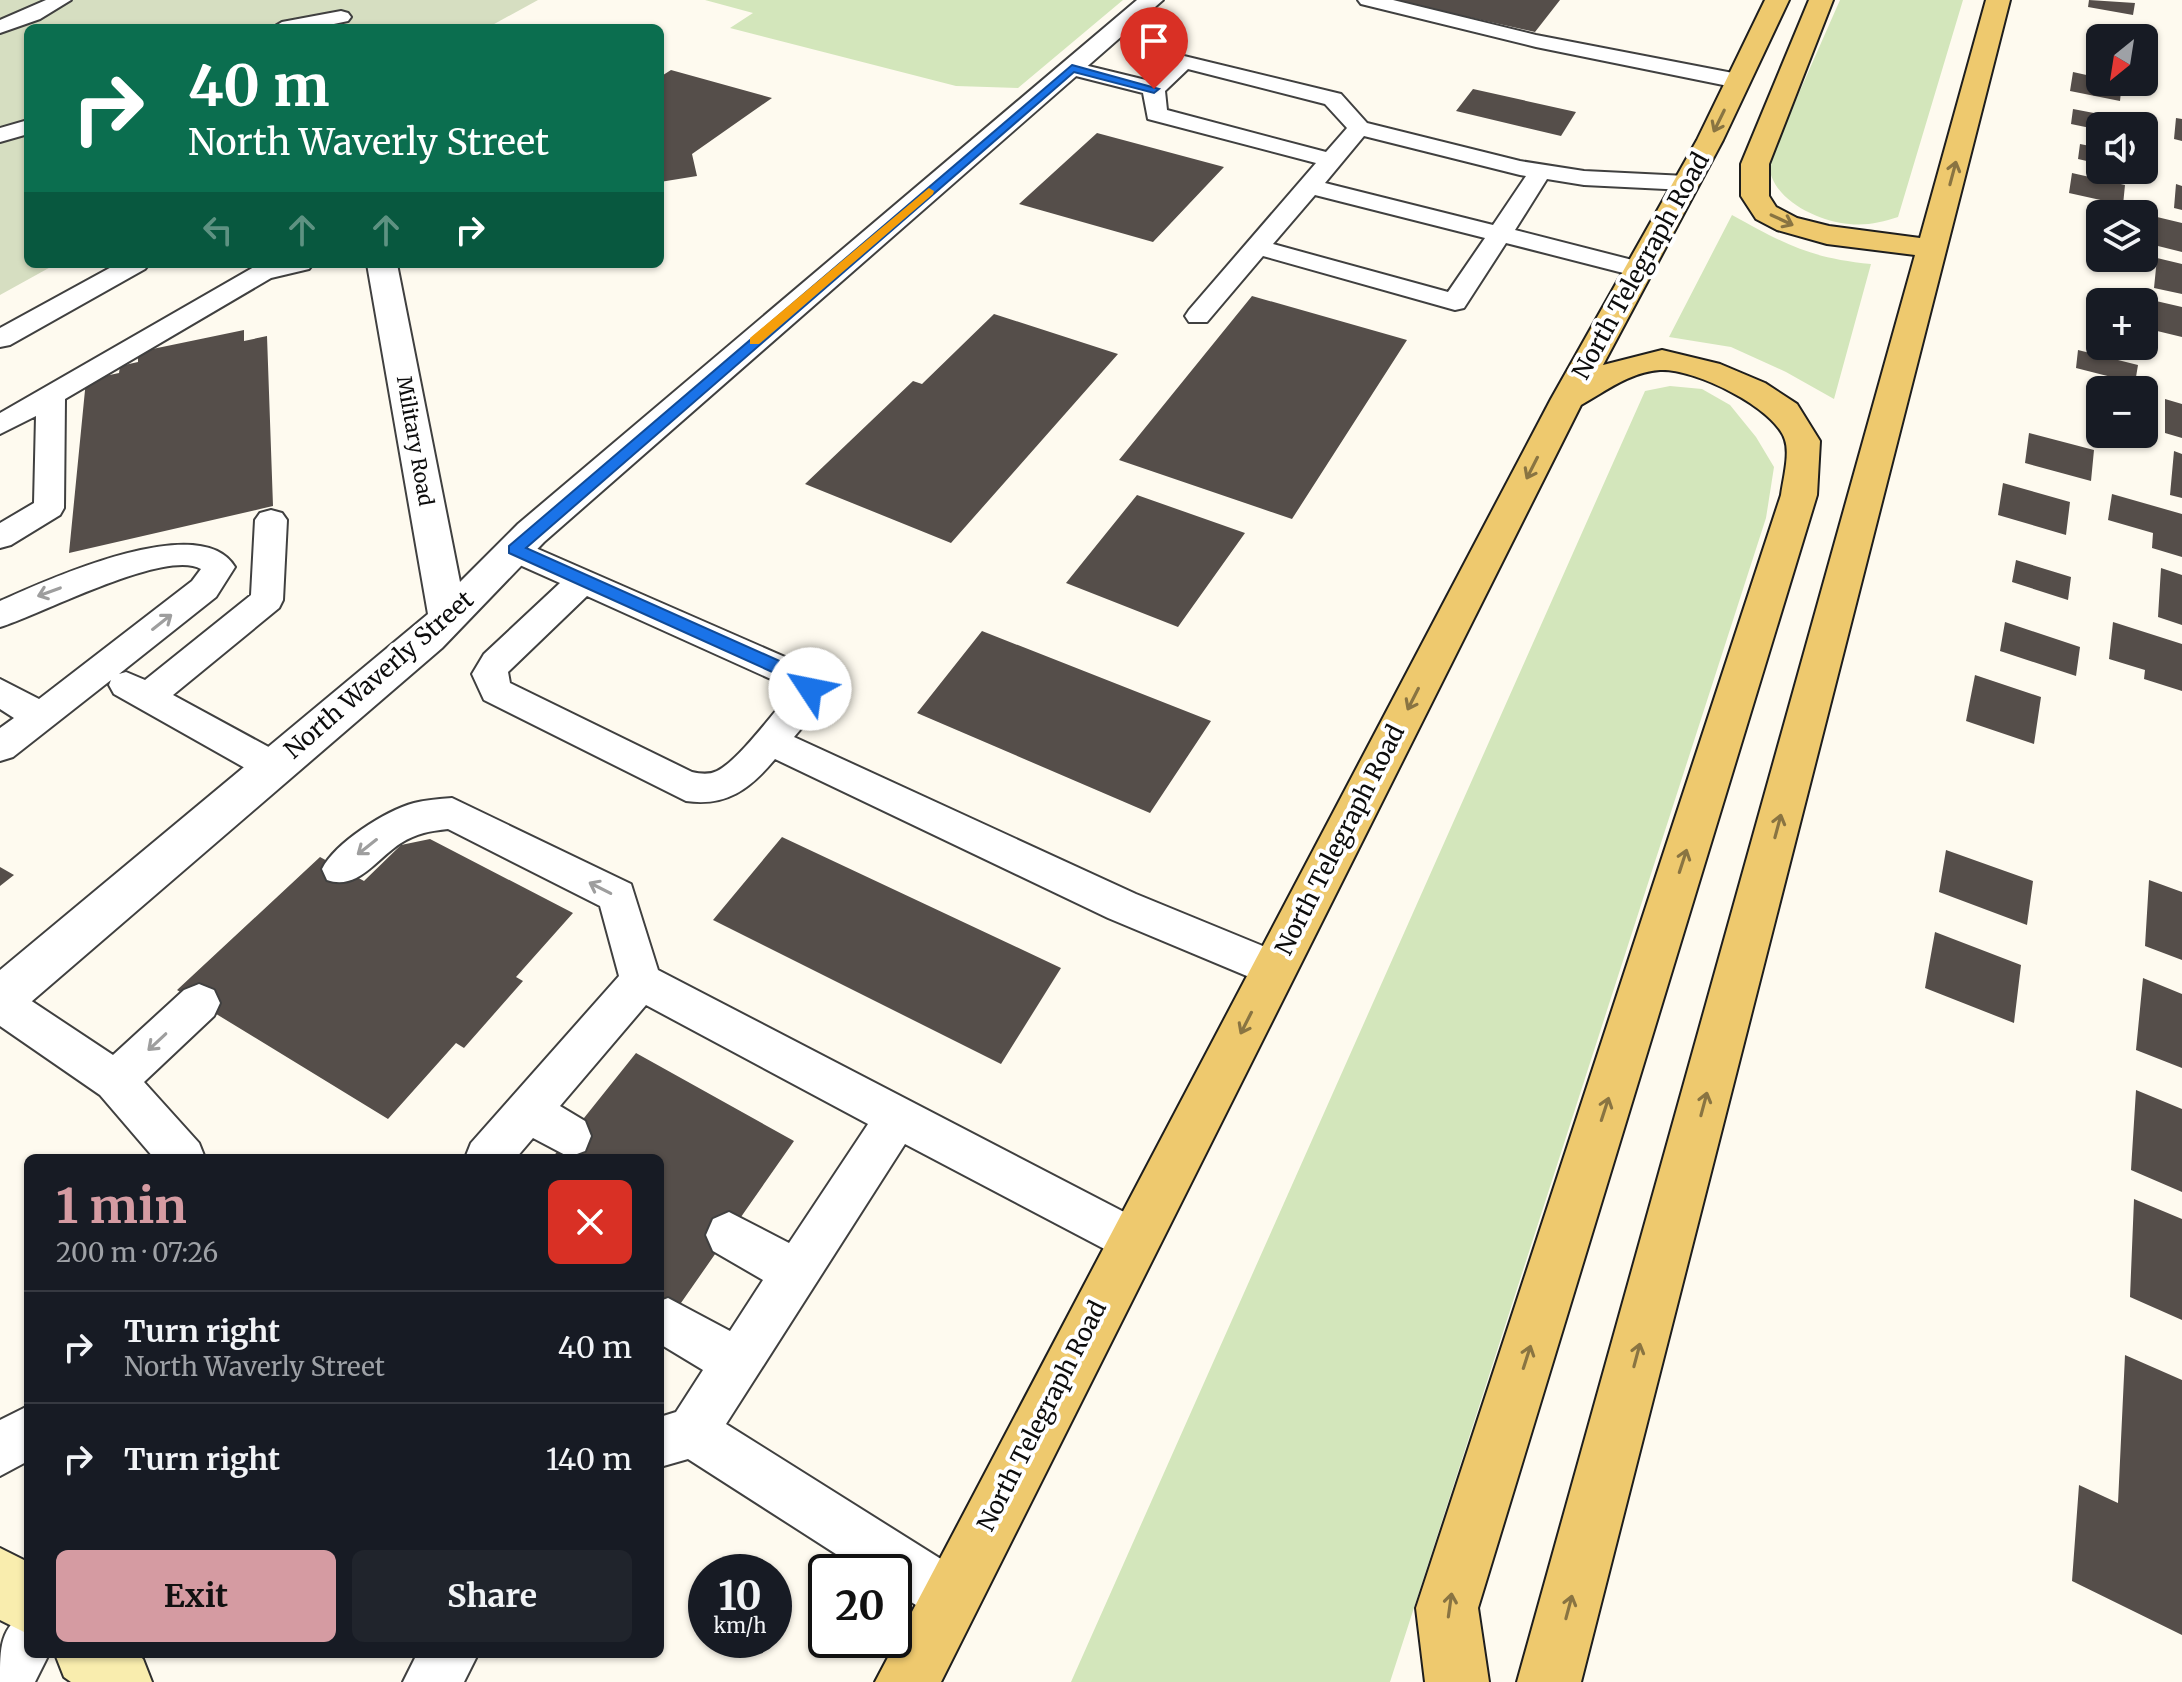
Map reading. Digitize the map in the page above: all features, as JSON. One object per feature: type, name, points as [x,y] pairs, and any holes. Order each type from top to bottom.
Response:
[{"type":"main road","name":"North Telegraph Road","points":[[907,1682],[949,1595],[1568,399],[1686,183],[1777,0]]},
{"type":"main road","points":[[1821,0],[1755,164],[1755,196],[1766,213],[1787,224],[1827,235],[1933,248]]},
{"type":"main road","points":[[1557,1678],[1998,0]]},
{"type":"main road","points":[[1457,1682],[1447,1608],[1799,495],[1803,441],[1785,411],[1753,390],[1709,371],[1662,360],[1618,370],[1568,399]]},
{"type":"main road","points":[[0,1579],[24,1600]]},
{"type":"main road","points":[[92,1658],[120,1682]]},
{"type":"street","name":"North Waverly Street","points":[[0,1001],[448,618],[515,550],[1151,0]]},
{"type":"street","name":"Military Road","points":[[383,268],[448,618]]},
{"type":"lane","points":[[0,27],[61,0]]},
{"type":"lane","points":[[1368,0],[1536,41],[1738,81]]},
{"type":"lane","points":[[276,22],[341,15]]},
{"type":"lane","points":[[1154,89],[1184,62],[1333,99],[1359,128],[1541,171],[1584,178],[1686,183]]},
{"type":"lane","points":[[1072,68],[1154,89]]},
{"type":"lane","points":[[1154,89],[1156,114],[1331,160]]},
{"type":"lane","points":[[0,135],[24,128]]},
{"type":"lane","points":[[1198,316],[1359,128]]},
{"type":"lane","points":[[1257,247],[1455,302],[1541,171]]},
{"type":"lane","points":[[1309,186],[1639,269]]},
{"type":"lane","points":[[0,339],[129,268]]},
{"type":"lane","points":[[0,425],[263,272],[282,268]]},
{"type":"lane","points":[[0,537],[49,508],[51,395]]},
{"type":"lane","points":[[147,697],[267,600],[271,520]]},
{"type":"lane","points":[[515,550],[584,580],[805,680],[810,689],[805,701],[737,779],[706,791],[686,786],[496,691],[489,674],[496,663],[584,580]]},
{"type":"lane","points":[[0,615],[44,593],[159,556],[203,555],[219,567],[204,589],[0,747]]},
{"type":"lane","points":[[100,671],[274,767]]},
{"type":"lane","points":[[0,692],[41,717]]},
{"type":"lane","points":[[769,741],[1122,906],[1273,969]]},
{"type":"lane","points":[[341,869],[386,833],[417,817],[452,813],[617,896],[641,981],[1133,1241]]},
{"type":"lane","points":[[490,1154],[641,981]]},
{"type":"lane","points":[[0,1001],[115,1081],[179,1154]]},
{"type":"lane","points":[[115,1081],[199,1003]]},
{"type":"lane","points":[[527,1111],[569,1136]]},
{"type":"lane","points":[[897,1118],[736,1362],[676,1437],[949,1595]]},
{"type":"lane","points":[[729,1235],[795,1272]]},
{"type":"lane","points":[[668,1322],[736,1362]]},
{"type":"lane","points":[[0,1450],[24,1434]]},
{"type":"lane","points":[[5,1682],[24,1646]]},
{"type":"lane","points":[[431,1682],[447,1658]]},
{"type":"green space","points":[[0,0],[538,0],[494,24],[24,24],[24,268],[49,268],[0,295]]},
{"type":"green space","points":[[705,0],[1123,0],[1018,88],[956,86],[730,28],[753,13]]},
{"type":"green space","points":[[1840,0],[1963,0],[1898,217],[1868,224],[1836,222],[1796,205],[1776,186],[1769,161]]},
{"type":"green space","points":[[1732,215],[1814,254],[1871,264],[1834,399],[1786,372],[1731,347],[1669,337]]},
{"type":"green space","points":[[1670,386],[1702,389],[1730,405],[1756,437],[1774,467],[1766,518],[1390,1682],[1071,1682],[1645,391]]},
{"type":"building","points":[[1392,0],[1560,0],[1535,32]]},
{"type":"building","points":[[2089,0],[2135,3],[2133,15],[2088,7]]},
{"type":"building","points":[[671,70],[772,98],[692,154],[697,176],[664,181],[664,74]]},
{"type":"building","points":[[2073,72],[2086,75],[2086,94],[2070,91]]},
{"type":"building","points":[[1473,89],[1576,112],[1561,136],[1456,111]]},
{"type":"building","points":[[2095,96],[2121,96],[2120,101]]},
{"type":"building","points":[[2073,109],[2089,112],[2086,112],[2086,127],[2071,124]]},
{"type":"building","points":[[2176,118],[2182,119],[2182,141],[2174,139]]},
{"type":"building","points":[[1097,133],[1224,167],[1153,242],[1019,204]]},
{"type":"building","points":[[2080,144],[2086,145],[2086,161],[2078,159]]},
{"type":"building","points":[[2072,173],[2086,176],[2086,184],[2125,185],[2124,200],[2100,200],[2069,193]]},
{"type":"building","points":[[2176,184],[2182,186],[2182,210],[2174,208]]},
{"type":"building","points":[[2158,217],[2182,223],[2182,252],[2158,246]]},
{"type":"building","points":[[2158,258],[2182,264],[2182,294],[2154,288]]},
{"type":"building","points":[[1252,296],[1407,340],[1292,519],[1119,460]]},
{"type":"building","points":[[2158,301],[2182,307],[2182,337],[2158,331]]},
{"type":"building","points":[[994,314],[1118,354],[951,543],[805,484],[913,381],[922,384]]},
{"type":"building","points":[[244,330],[244,341],[267,336],[273,506],[69,553],[86,380],[119,373],[120,366],[138,362],[138,352]]},
{"type":"building","points":[[2078,350],[2086,352],[2086,360],[2118,360],[2138,365],[2136,376],[2107,376],[2076,368]]},
{"type":"building","points":[[2165,399],[2182,404],[2182,438],[2165,433]]},
{"type":"building","points":[[2029,433],[2094,450],[2091,481],[2025,463]]},
{"type":"building","points":[[2174,451],[2182,454],[2182,498],[2170,495]]},
{"type":"building","points":[[2003,483],[2070,502],[2066,535],[1998,515]]},
{"type":"building","points":[[2112,494],[2182,514],[2182,557],[2152,548],[2153,533],[2108,520]]},
{"type":"building","points":[[1137,495],[1245,533],[1178,627],[1066,583]]},
{"type":"building","points":[[2016,560],[2071,577],[2068,600],[2012,582]]},
{"type":"building","points":[[2161,568],[2182,575],[2182,625],[2158,617]]},
{"type":"building","points":[[2005,622],[2080,647],[2076,676],[2000,651]]},
{"type":"building","points":[[2113,622],[2182,644],[2182,691],[2144,679],[2145,670],[2109,659]]},
{"type":"building","points":[[982,631],[1211,721],[1150,813],[917,713]]},
{"type":"building","points":[[1975,675],[2041,697],[2034,744],[1966,721]]},
{"type":"building","points":[[782,837],[1061,968],[1001,1064],[713,920]]},
{"type":"building","points":[[430,839],[573,913],[516,977],[523,981],[464,1048],[456,1043],[388,1119],[177,990],[320,857],[364,881],[401,845]]},
{"type":"building","points":[[1946,850],[2033,881],[2027,925],[1939,892]]},
{"type":"building","points":[[0,867],[14,875],[0,886]]},
{"type":"building","points":[[2149,880],[2182,892],[2182,960],[2145,946]]},
{"type":"building","points":[[1935,932],[2021,965],[2014,1023],[1925,988]]},
{"type":"building","points":[[2143,978],[2182,994],[2182,1068],[2136,1050]]},
{"type":"building","points":[[636,1053],[794,1141],[664,1327],[664,1154],[555,1154]]},
{"type":"building","points":[[2136,1090],[2182,1109],[2182,1192],[2131,1170]]},
{"type":"building","points":[[2134,1199],[2182,1219],[2182,1320],[2130,1297]]},
{"type":"building","points":[[2125,1355],[2182,1380],[2182,1635],[2072,1581],[2079,1485],[2118,1503]]},
{"type":"slow traffic","points":[[754,341],[929,191]]},
{"type":"route","points":[[810,689],[805,680],[515,550],[1072,68],[1154,89]]}]
